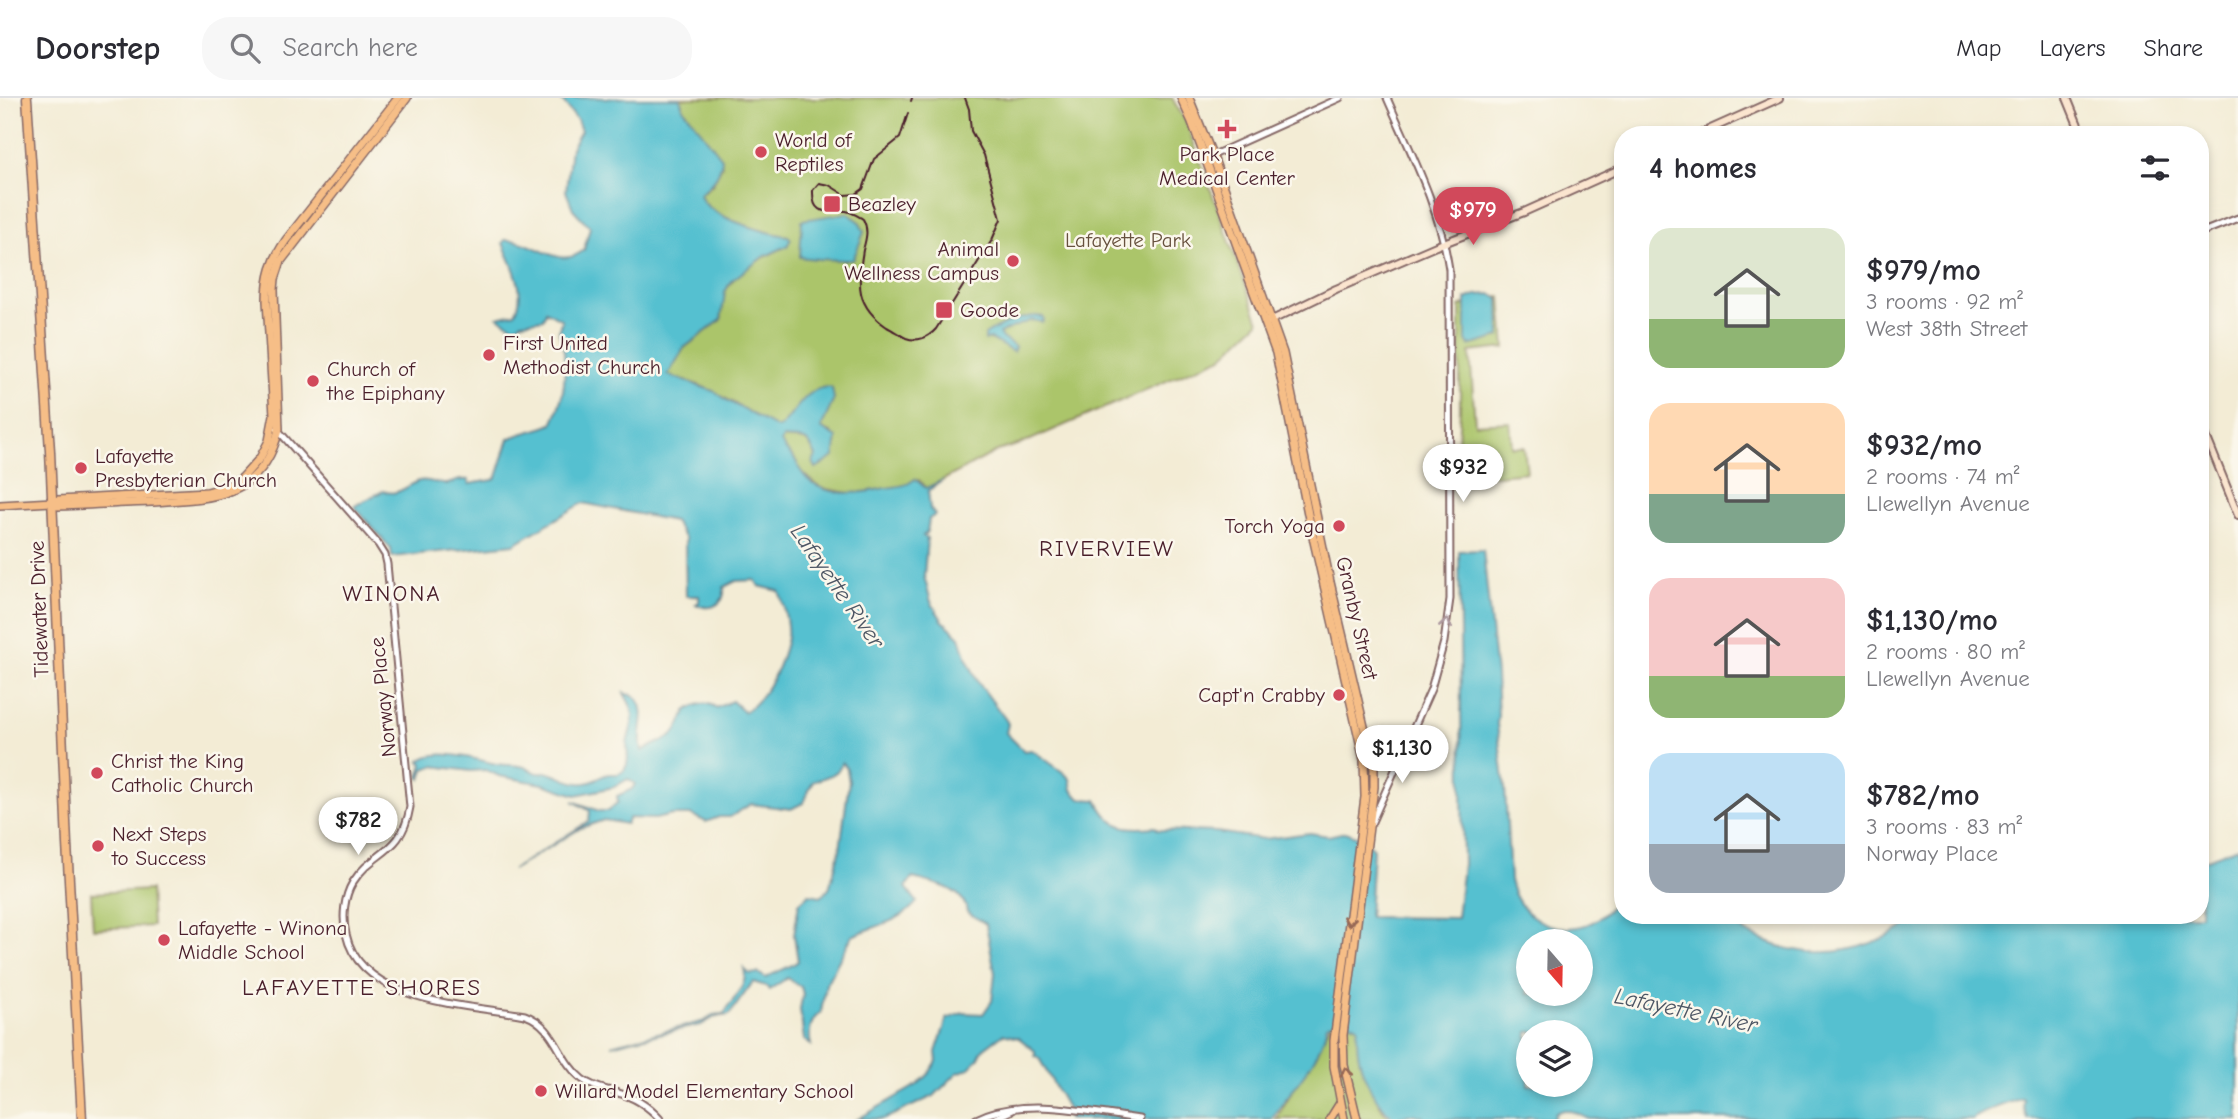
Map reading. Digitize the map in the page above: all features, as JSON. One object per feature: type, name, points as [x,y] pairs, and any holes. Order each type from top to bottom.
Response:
[{"type":"highway","name":"Tidewater Drive","points":[[27,98],[52,502],[82,1119]]},
{"type":"main road","points":[[0,505],[200,492],[225,487],[242,478],[256,465],[265,450],[273,424],[267,301],[271,267],[286,240],[398,98]]},
{"type":"main road","points":[[52,502],[58,506],[200,499],[220,496],[243,485],[259,471],[273,450],[279,430],[274,290],[281,261],[407,98]]},
{"type":"main road","name":"Granby Street","points":[[1181,98],[1209,157]]},
{"type":"main road","name":"Granby Street","points":[[1189,98],[1269,321],[1310,524],[1361,739],[1365,770],[1365,829],[1343,1048],[1357,1119]]},
{"type":"main road","points":[[1717,126],[1780,98]]},
{"type":"main road","points":[[2067,98],[2078,126]]},
{"type":"main road","points":[[1269,321],[1614,172]]},
{"type":"main road","points":[[2209,443],[2238,514]]},
{"type":"main road","name":"Granby Street","points":[[1344,1119],[1334,1048],[1365,829]]},
{"type":"main road","points":[[1330,1119],[1340,1103]]},
{"type":"street","points":[[1209,157],[1340,98]]},
{"type":"street","points":[[1365,829],[1430,689],[1438,665],[1450,600],[1449,276],[1445,243],[1426,188],[1387,98]]},
{"type":"street","points":[[2209,229],[2238,218]]},
{"type":"street","name":"Norway Place","points":[[273,424],[378,544],[387,564],[410,807],[405,825],[396,841],[359,874],[350,888],[344,918],[347,939],[354,956],[372,976],[409,994],[525,1015],[536,1020],[548,1030],[567,1064],[580,1078],[601,1089],[637,1100],[660,1119]]},
{"type":"street","points":[[994,1119],[1016,1109]]},
{"type":"street","points":[[975,1119],[993,1111],[1054,1109],[1140,1119]]},
{"type":"green space","name":"Lafayette Park","points":[[680,98],[1172,98],[1186,122],[1259,322],[1222,357],[1021,444],[997,451],[932,486],[926,488],[919,480],[898,488],[855,494],[821,488],[800,471],[795,459],[783,449],[781,441],[783,438],[806,441],[816,456],[831,433],[821,429],[823,419],[834,399],[807,396],[781,427],[777,428],[713,392],[672,378],[668,374],[684,348],[721,320],[725,292],[735,277],[752,264],[787,246],[788,236],[738,222],[712,210],[704,202],[700,194],[712,185],[722,166],[713,148],[683,108]]},
{"type":"green space","points":[[1501,297],[1505,348],[1470,352],[1475,424],[1510,422],[1512,447],[1524,447],[1527,472],[1456,479],[1460,409],[1460,307],[1476,299]]},
{"type":"green space","points":[[150,890],[152,926],[93,929],[91,893]]},
{"type":"green space","points":[[1335,1017],[1361,1025],[1372,1087],[1390,1119],[1276,1119]]},
{"type":"water","name":"Lafayette River","points":[[560,98],[680,98],[683,108],[722,158],[715,179],[700,194],[704,202],[712,210],[738,222],[791,239],[787,246],[763,257],[731,281],[725,292],[721,320],[684,348],[668,375],[716,392],[777,428],[781,427],[810,394],[824,387],[832,388],[834,399],[821,428],[837,438],[834,457],[816,468],[813,462],[816,456],[806,441],[783,438],[781,441],[808,479],[826,490],[859,492],[903,485],[915,479],[926,488],[943,480],[928,491],[930,509],[935,515],[929,519],[927,532],[923,536],[927,538],[924,576],[931,602],[942,620],[960,637],[978,682],[1008,724],[1006,733],[1024,751],[1032,750],[1064,773],[1080,799],[1097,800],[1102,810],[1114,822],[1136,828],[1216,832],[1264,839],[1310,833],[1328,836],[1346,832],[1363,839],[1373,849],[1369,917],[1457,918],[1463,864],[1459,551],[1483,550],[1496,675],[1497,724],[1505,788],[1510,880],[1518,900],[1531,915],[1548,924],[1566,928],[1584,925],[1600,917],[1614,900],[1614,924],[1734,924],[1773,944],[1817,952],[1860,946],[1881,939],[1908,924],[2209,924],[2209,858],[2238,847],[2238,1119],[2027,1119],[2022,1098],[1972,1119],[1590,1119],[1564,1110],[1555,1114],[1554,1119],[1423,1119],[1412,1114],[1395,1119],[1378,1100],[1365,1077],[1358,1052],[1358,1026],[1334,1022],[1327,1025],[1312,1063],[1272,1119],[1068,1119],[1067,1108],[1039,1058],[1035,1056],[1035,1051],[1019,1038],[1003,1034],[983,1049],[968,1069],[957,1073],[934,1096],[884,1119],[858,1119],[917,1085],[928,1075],[937,1061],[936,1052],[947,1019],[963,1013],[983,1014],[992,1001],[995,973],[986,924],[967,912],[965,904],[954,892],[913,878],[906,887],[917,902],[911,909],[895,919],[852,936],[826,984],[821,1012],[811,1027],[811,1045],[804,1040],[800,1009],[803,994],[801,987],[787,978],[769,990],[766,986],[753,982],[729,1015],[715,1017],[701,1025],[630,1040],[724,1014],[742,986],[744,969],[750,974],[758,973],[766,978],[798,961],[794,935],[799,903],[809,894],[821,896],[829,889],[840,849],[849,782],[847,769],[842,762],[837,771],[813,782],[803,803],[791,809],[751,804],[730,817],[719,817],[706,822],[692,815],[672,815],[655,819],[629,818],[626,824],[604,820],[581,828],[512,870],[589,821],[590,811],[573,801],[599,811],[608,811],[618,802],[617,796],[632,789],[635,784],[628,779],[614,787],[576,795],[543,784],[499,776],[486,770],[471,771],[433,766],[424,769],[421,779],[419,777],[423,764],[420,761],[435,755],[455,755],[520,766],[537,773],[545,772],[584,783],[605,775],[621,773],[627,764],[627,744],[633,716],[624,693],[635,696],[640,702],[643,716],[642,751],[674,734],[686,711],[694,706],[705,704],[716,708],[732,701],[744,712],[760,698],[777,669],[787,638],[779,591],[759,586],[755,580],[736,581],[724,587],[723,598],[716,605],[707,607],[696,604],[699,602],[699,596],[686,596],[685,539],[674,521],[583,503],[514,544],[392,557],[391,549],[354,506],[383,491],[398,492],[422,480],[447,484],[468,480],[469,484],[493,480],[497,477],[509,439],[552,424],[562,397],[564,381],[564,352],[559,333],[562,320],[546,311],[543,319],[522,322],[515,327],[498,317],[515,313],[520,296],[517,277],[503,243],[505,240],[515,241],[565,257],[574,256],[584,250],[590,227],[573,209],[566,191],[571,148],[581,131],[577,120]]},
{"type":"water","points":[[847,213],[859,221],[864,232],[853,260],[800,257],[802,220]]},
{"type":"water","points":[[1491,294],[1499,299],[1500,337],[1469,346],[1466,341],[1466,299]]},
{"type":"water","points":[[1036,316],[1043,317],[1044,321],[1032,320],[999,333],[1015,347],[1013,352],[991,339],[985,340],[985,335],[1002,325]]},
{"type":"railway","points":[[908,113],[900,138],[874,159],[863,189],[856,194],[845,195],[829,185],[819,183],[813,190],[813,199],[822,211],[848,212],[863,219],[866,234],[860,284],[864,303],[887,327],[914,340],[926,337],[936,329],[992,240],[1001,219],[984,155],[971,131],[965,98]]},
{"type":"place","name":"Park Place Medical Center","points":[[1227,129]]},
{"type":"place","name":"World of Reptiles","points":[[761,152]]},
{"type":"place","name":"Beazley","points":[[832,204]]},
{"type":"place","name":"Animal Wellness Campus","points":[[1013,261]]},
{"type":"place","name":"Goode","points":[[944,310]]},
{"type":"place","name":"First United Methodist Church","points":[[489,355]]},
{"type":"place","name":"Church of the Epiphany","points":[[313,381]]},
{"type":"place","name":"Lafayette Presbyterian Church","points":[[81,468]]},
{"type":"place","name":"Torch Yoga","points":[[1339,526]]},
{"type":"place","name":"Capt'n Crabby","points":[[1339,695]]},
{"type":"place","name":"Christ the King Catholic Church","points":[[97,773]]},
{"type":"place","name":"Next Steps to Success","points":[[98,846]]},
{"type":"place","name":"Lafayette - Winona Middle School","points":[[164,940]]},
{"type":"place","name":"Willard Model Elementary School","points":[[541,1091]]},
{"type":"district","name":"RIVERVIEW","points":[[1107,548]]},
{"type":"district","name":"WINONA","points":[[392,593]]},
{"type":"district","name":"LAFAYETTE SHORES","points":[[362,987]]}]
